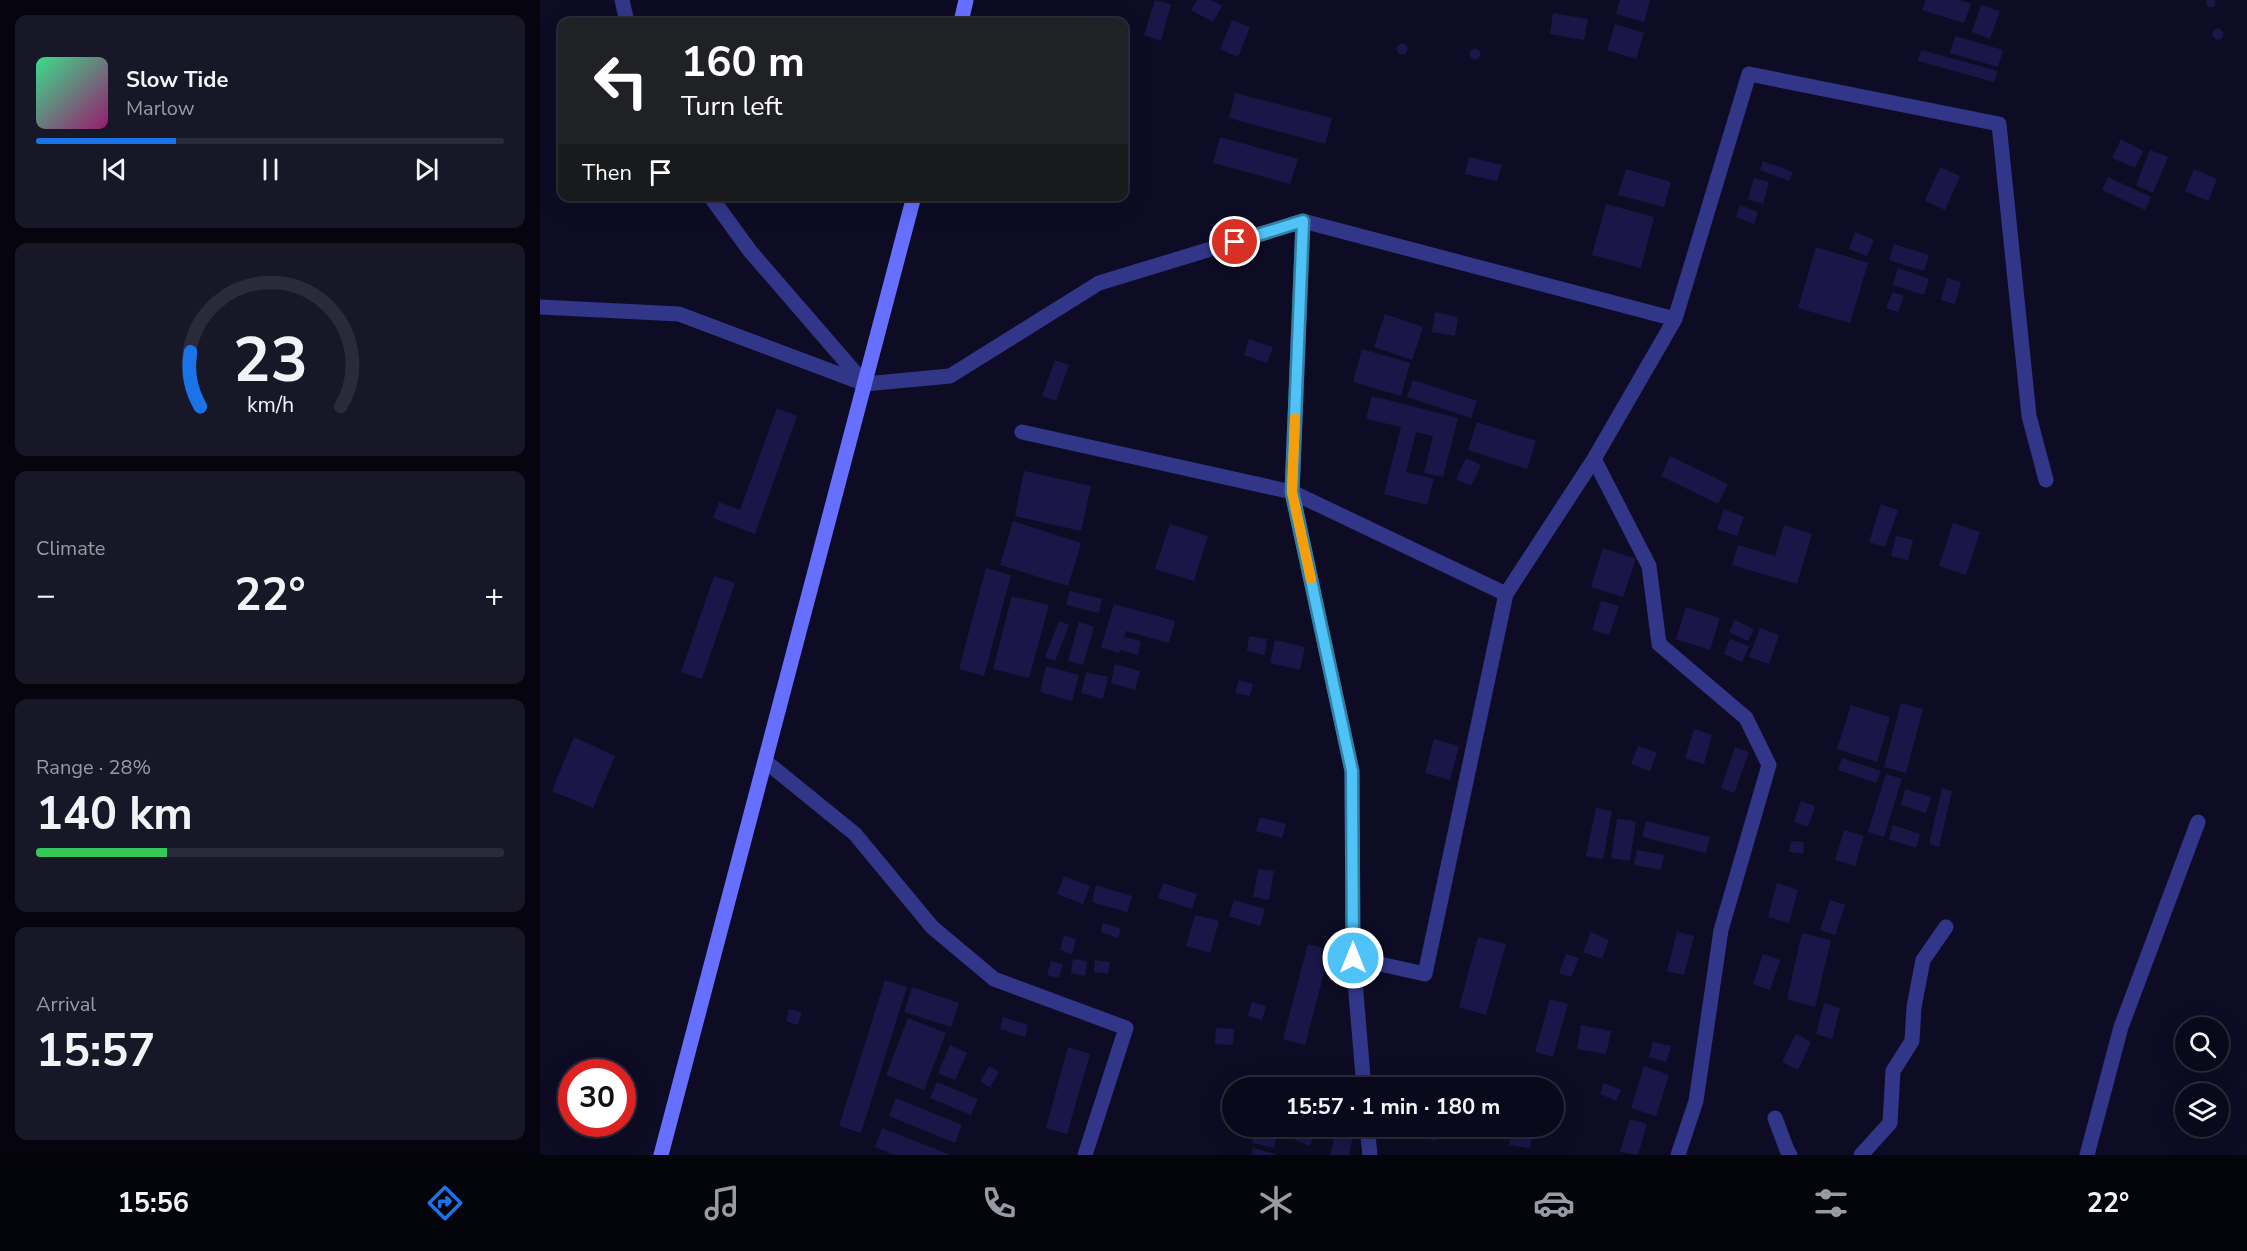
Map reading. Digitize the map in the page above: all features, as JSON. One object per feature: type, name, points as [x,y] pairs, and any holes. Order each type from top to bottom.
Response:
[{"type":"main road","points":[[961,18],[966,0]]},
{"type":"main road","points":[[661,1155],[914,201]]},
{"type":"street","points":[[622,0],[626,18]]},
{"type":"street","points":[[1353,958],[1425,974],[1506,594],[1594,459],[1675,319],[1749,74],[1999,124],[2029,416],[2046,480]]},
{"type":"street","points":[[714,201],[750,251],[865,384]]},
{"type":"street","points":[[1303,221],[1292,492],[1352,771],[1353,958],[1363,1077]]},
{"type":"street","points":[[540,307],[679,314],[865,384],[950,376],[1099,283],[1303,221],[1675,319]]},
{"type":"street","points":[[1022,432],[1292,492],[1506,594]]},
{"type":"street","points":[[1594,459],[1649,566],[1659,644],[1746,718],[1768,765],[1721,930],[1696,1101],[1678,1155]]},
{"type":"street","points":[[765,761],[855,834],[932,927],[994,979],[1126,1028],[1085,1155]]},
{"type":"street","points":[[2087,1155],[2121,1027],[2198,822]]},
{"type":"street","points":[[1861,1155],[1890,1123],[1893,1071],[1912,1041],[1914,1007],[1923,960],[1946,927]]},
{"type":"street","points":[[1775,1118],[1786,1150],[1790,1155]]},
{"type":"street","points":[[1368,1137],[1370,1155]]},
{"type":"building","points":[[2210,-1],[2216,3],[2211,8],[2206,3]]},
{"type":"building","points":[[1155,0],[1171,4],[1161,41],[1144,35]]},
{"type":"building","points":[[1197,0],[1211,0],[1222,6],[1213,22],[1191,10]]},
{"type":"building","points":[[1620,0],[1650,0],[1644,22],[1616,14]]},
{"type":"building","points":[[1926,0],[1960,0],[1971,4],[1964,23],[1922,10]]},
{"type":"building","points":[[1981,5],[2000,11],[1990,39],[1972,32]]},
{"type":"building","points":[[1553,13],[1588,19],[1584,40],[1550,34]]},
{"type":"building","points":[[1232,20],[1250,27],[1238,57],[1220,49]]},
{"type":"building","points":[[1615,24],[1644,33],[1636,59],[1607,50]]},
{"type":"building","points":[[2218,29],[2222,30],[2222,38],[2218,39],[2214,38],[2213,34],[2214,30]]},
{"type":"building","points":[[1955,36],[2003,50],[1998,67],[1950,53]]},
{"type":"building","points":[[1402,44],[1406,45],[1406,53],[1402,54],[1398,53],[1397,49],[1398,45]]},
{"type":"building","points":[[1475,49],[1479,50],[1479,58],[1475,59],[1471,58],[1470,54],[1471,50]]},
{"type":"building","points":[[1921,50],[1998,71],[1994,82],[1918,61]]},
{"type":"building","points":[[1235,93],[1332,118],[1325,144],[1229,118]]},
{"type":"building","points":[[1220,137],[1298,159],[1290,184],[1213,163]]},
{"type":"building","points":[[2121,139],[2143,151],[2135,168],[2112,158]]},
{"type":"building","points":[[2150,150],[2168,157],[2153,193],[2136,185]]},
{"type":"building","points":[[1469,157],[1502,165],[1497,181],[1465,174]]},
{"type":"building","points":[[1763,161],[1793,172],[1789,181],[1760,170]]},
{"type":"building","points":[[1940,167],[1960,176],[1945,210],[1925,201]]},
{"type":"building","points":[[1626,169],[1671,182],[1664,207],[1618,195]]},
{"type":"building","points":[[2194,169],[2217,179],[2208,201],[2185,191]]},
{"type":"building","points":[[2108,177],[2151,197],[2145,210],[2102,190]]},
{"type":"building","points":[[1754,178],[1769,182],[1763,204],[1748,199]]},
{"type":"building","points":[[1606,204],[1654,217],[1641,268],[1592,255]]},
{"type":"building","points":[[1740,205],[1758,212],[1754,224],[1736,217]]},
{"type":"building","points":[[1855,232],[1874,240],[1867,256],[1849,249]]},
{"type":"building","points":[[1894,244],[1929,255],[1924,271],[1889,260]]},
{"type":"building","points":[[1816,247],[1868,263],[1850,323],[1798,308]]},
{"type":"building","points":[[1898,268],[1929,279],[1924,295],[1893,285]]},
{"type":"building","points":[[1947,278],[1961,282],[1955,304],[1941,300]]},
{"type":"building","points":[[1893,292],[1904,296],[1898,312],[1886,308]]},
{"type":"building","points":[[1435,312],[1458,317],[1455,336],[1432,332]]},
{"type":"building","points":[[1385,314],[1423,327],[1412,360],[1374,347]]},
{"type":"building","points":[[1249,339],[1273,347],[1267,363],[1244,355]]},
{"type":"building","points":[[1362,349],[1410,363],[1401,396],[1353,382]]},
{"type":"building","points":[[1055,360],[1069,365],[1056,401],[1042,396]]},
{"type":"building","points":[[1413,380],[1477,401],[1471,418],[1407,397]]},
{"type":"building","points":[[1372,396],[1458,418],[1443,477],[1424,473],[1433,436],[1416,432],[1406,472],[1434,479],[1427,505],[1384,494],[1401,427],[1366,419]]},
{"type":"building","points":[[777,408],[797,416],[755,534],[713,518],[719,502],[740,510]]},
{"type":"building","points":[[1477,422],[1536,441],[1527,469],[1468,450]]},
{"type":"building","points":[[1670,456],[1728,484],[1718,504],[1661,476]]},
{"type":"building","points":[[1466,458],[1481,465],[1471,486],[1456,479]]},
{"type":"building","points":[[1024,471],[1091,486],[1081,531],[1015,516]]},
{"type":"building","points":[[1881,504],[1898,510],[1885,547],[1869,542]]},
{"type":"building","points":[[1724,509],[1744,517],[1737,536],[1717,529]]},
{"type":"building","points":[[1013,521],[1081,543],[1068,586],[1000,565]]},
{"type":"building","points":[[1953,523],[1980,532],[1966,575],[1939,566]]},
{"type":"building","points":[[1170,524],[1208,536],[1194,581],[1155,569]]},
{"type":"building","points":[[1784,525],[1812,534],[1797,584],[1732,565],[1738,545],[1775,556]]},
{"type":"building","points":[[1896,536],[1913,540],[1908,560],[1891,556]]},
{"type":"building","points":[[1603,548],[1636,559],[1623,597],[1591,587]]},
{"type":"building","points":[[986,568],[1011,575],[984,676],[959,669]]},
{"type":"building","points":[[714,576],[735,583],[702,679],[681,672]]},
{"type":"building","points":[[1070,591],[1102,599],[1099,613],[1066,605]]},
{"type":"building","points":[[1012,596],[1049,605],[1029,678],[993,669]]},
{"type":"building","points":[[1601,601],[1619,606],[1609,635],[1592,630]]},
{"type":"building","points":[[1114,604],[1175,621],[1169,643],[1126,631],[1124,637],[1141,641],[1138,655],[1120,650],[1119,653],[1101,647]]},
{"type":"building","points":[[1686,607],[1720,618],[1710,650],[1676,639]]},
{"type":"building","points":[[1735,620],[1754,629],[1748,641],[1729,632]]},
{"type":"building","points":[[1059,621],[1069,625],[1055,661],[1045,657]]},
{"type":"building","points":[[1079,622],[1094,627],[1083,665],[1068,661]]},
{"type":"building","points":[[1760,628],[1779,635],[1769,664],[1749,657]]},
{"type":"building","points":[[1249,636],[1267,639],[1265,655],[1247,651]]},
{"type":"building","points":[[1730,639],[1749,646],[1742,662],[1724,654]]},
{"type":"building","points":[[1275,640],[1305,647],[1300,670],[1270,663]]},
{"type":"building","points":[[1115,664],[1140,671],[1135,690],[1111,683]]},
{"type":"building","points":[[1046,666],[1079,675],[1072,701],[1040,692]]},
{"type":"building","points":[[1086,672],[1108,677],[1103,699],[1081,693]]},
{"type":"building","points":[[1239,680],[1253,684],[1250,696],[1235,693]]},
{"type":"building","points":[[1901,703],[1923,709],[1906,773],[1884,767]]},
{"type":"building","points":[[1851,705],[1890,717],[1877,762],[1837,749]]},
{"type":"building","points":[[1694,729],[1712,735],[1704,764],[1685,758]]},
{"type":"building","points":[[574,737],[615,756],[593,808],[552,791]]},
{"type":"building","points":[[1434,739],[1459,746],[1450,780],[1425,773]]},
{"type":"building","points":[[1638,746],[1657,753],[1650,771],[1631,764]]},
{"type":"building","points":[[1735,747],[1749,752],[1734,793],[1721,788]]},
{"type":"building","points":[[1842,758],[1881,771],[1876,783],[1838,770]]},
{"type":"building","points":[[1886,774],[1902,779],[1884,837],[1868,832]]},
{"type":"building","points":[[1942,788],[1952,791],[1939,847],[1929,844]]},
{"type":"building","points":[[1905,789],[1931,797],[1926,813],[1901,805]]},
{"type":"building","points":[[1801,801],[1815,806],[1808,827],[1794,822]]},
{"type":"building","points":[[1596,808],[1612,811],[1603,859],[1586,856]]},
{"type":"building","points":[[1260,817],[1286,824],[1282,838],[1256,831]]},
{"type":"building","points":[[1617,819],[1636,821],[1630,861],[1611,858]]},
{"type":"building","points":[[1646,821],[1710,837],[1706,853],[1642,837]]},
{"type":"building","points":[[1893,825],[1920,834],[1916,848],[1889,839]]},
{"type":"building","points":[[1844,830],[1864,836],[1855,866],[1835,860]]},
{"type":"building","points":[[1791,841],[1804,842],[1803,854],[1789,852]]},
{"type":"building","points":[[1637,850],[1664,855],[1661,870],[1634,865]]},
{"type":"building","points":[[1258,869],[1274,871],[1269,900],[1253,897]]},
{"type":"building","points":[[1064,876],[1090,886],[1083,904],[1057,894]]},
{"type":"building","points":[[1163,883],[1197,894],[1192,909],[1158,898]]},
{"type":"building","points":[[1777,883],[1798,890],[1789,923],[1768,917]]},
{"type":"building","points":[[1096,885],[1132,896],[1127,912],[1092,902]]},
{"type":"building","points":[[1234,900],[1265,909],[1260,926],[1229,916]]},
{"type":"building","points":[[1830,900],[1845,905],[1835,935],[1820,930]]},
{"type":"building","points":[[1195,915],[1219,921],[1210,953],[1186,946]]},
{"type":"building","points":[[1103,923],[1121,929],[1118,938],[1101,932]]},
{"type":"building","points":[[1591,932],[1609,940],[1602,959],[1583,952]]},
{"type":"building","points":[[1677,932],[1694,936],[1684,975],[1667,971]]},
{"type":"building","points":[[1802,933],[1831,940],[1815,1007],[1787,999]]},
{"type":"building","points":[[1064,935],[1076,939],[1072,954],[1060,950]]},
{"type":"building","points":[[1478,937],[1506,944],[1486,1015],[1459,1007]]},
{"type":"building","points":[[1308,944],[1330,950],[1305,1045],[1283,1039]]},
{"type":"building","points":[[1566,954],[1579,958],[1571,977],[1559,973]]},
{"type":"building","points":[[1763,954],[1780,960],[1770,990],[1753,984]]},
{"type":"building","points":[[1073,959],[1087,961],[1085,976],[1071,973]]},
{"type":"building","points":[[1095,960],[1110,962],[1108,974],[1094,972]]},
{"type":"building","points":[[1051,961],[1063,964],[1059,978],[1047,975]]},
{"type":"building","points":[[885,980],[907,987],[861,1133],[839,1126]]},
{"type":"building","points":[[912,987],[959,1003],[951,1027],[904,1012]]},
{"type":"building","points":[[1550,999],[1568,1004],[1553,1057],[1535,1052]]},
{"type":"building","points":[[1252,1002],[1266,1006],[1262,1020],[1248,1016]]},
{"type":"building","points":[[1824,1003],[1840,1008],[1832,1039],[1816,1034]]},
{"type":"building","points":[[789,1009],[802,1012],[798,1025],[786,1021]]},
{"type":"building","points":[[1003,1017],[1028,1025],[1025,1037],[1000,1029]]},
{"type":"building","points":[[908,1018],[946,1033],[924,1090],[886,1075]]},
{"type":"building","points":[[1581,1025],[1611,1031],[1606,1054],[1577,1049]]},
{"type":"building","points":[[1216,1028],[1234,1029],[1233,1045],[1215,1044]]},
{"type":"building","points":[[1796,1034],[1811,1042],[1798,1070],[1782,1062]]},
{"type":"building","points":[[1653,1042],[1671,1046],[1666,1062],[1649,1057]]},
{"type":"building","points":[[950,1045],[967,1053],[955,1080],[938,1073]]},
{"type":"building","points":[[1068,1047],[1090,1054],[1067,1134],[1046,1128]]},
{"type":"building","points":[[989,1066],[999,1072],[990,1087],[980,1082]]},
{"type":"building","points":[[1644,1066],[1669,1075],[1656,1116],[1631,1108]]},
{"type":"building","points":[[937,1082],[978,1099],[971,1115],[930,1098]]},
{"type":"building","points":[[1604,1083],[1621,1090],[1616,1101],[1600,1094]]},
{"type":"building","points":[[896,1098],[962,1125],[955,1143],[889,1116]]},
{"type":"building","points":[[1630,1119],[1647,1124],[1638,1155],[1620,1152]]},
{"type":"building","points":[[882,1128],[951,1155],[895,1155],[875,1147]]},
{"type":"building","points":[[1253,1137],[1276,1137],[1274,1148],[1252,1143]]},
{"type":"building","points":[[1296,1137],[1314,1137],[1310,1146],[1295,1140]]},
{"type":"building","points":[[1334,1137],[1353,1137],[1349,1155],[1330,1155]]},
{"type":"building","points":[[1423,1137],[1436,1137],[1435,1141]]},
{"type":"building","points":[[1510,1137],[1532,1137],[1530,1148],[1509,1145]]},
{"type":"building","points":[[1253,1148],[1276,1154],[1276,1155],[1251,1155]]},
{"type":"slow traffic","points":[[1295,418],[1292,492],[1311,579]]},
{"type":"route","points":[[1235,242],[1303,221],[1292,492],[1352,771],[1353,958]]}]
